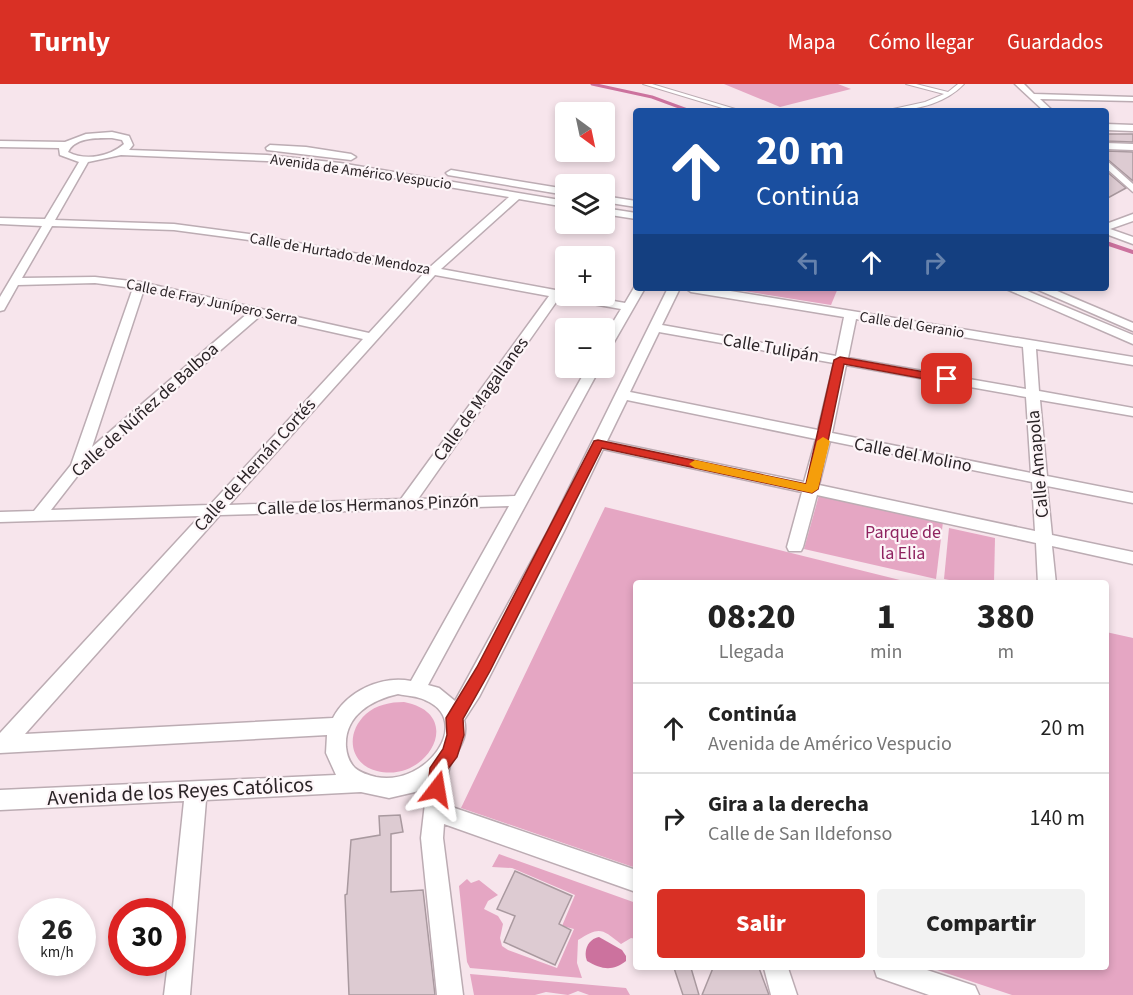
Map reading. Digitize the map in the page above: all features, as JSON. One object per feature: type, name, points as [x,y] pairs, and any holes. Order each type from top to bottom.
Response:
[{"type":"street","points":[[646,84],[729,108]]},
{"type":"street","points":[[909,84],[949,94]]},
{"type":"street","points":[[902,108],[922,104],[949,94],[961,84]]},
{"type":"street","points":[[1019,84],[1045,108]]},
{"type":"street","points":[[1033,96],[1133,99]]},
{"type":"street","points":[[1109,128],[1133,128]]},
{"type":"street","points":[[0,144],[66,145],[102,135],[120,136],[130,141],[141,142]]},
{"type":"street","points":[[119,152],[126,148],[130,141]]},
{"type":"street","name":"Avenida de Américo Vespucio","points":[[188,144],[306,150],[377,161]]},
{"type":"street","points":[[0,307],[85,159],[67,156],[63,153],[66,145]]},
{"type":"street","points":[[1109,146],[1133,147]]},
{"type":"street","name":"Avenida de Américo Vespucio","points":[[85,159],[119,152],[267,158],[340,166],[555,202]]},
{"type":"street","points":[[1109,166],[1130,185]]},
{"type":"street","name":"Avenida de Américo Vespucio","points":[[436,171],[555,190]]},
{"type":"street","name":"Calle de Hernán Cortés","points":[[1,744],[432,271],[517,196]]},
{"type":"street","points":[[615,201],[633,204]]},
{"type":"street","points":[[615,213],[633,216]]},
{"type":"street","points":[[1109,228],[1133,217]]},
{"type":"street","name":"Calle de Hurtado de Mendoza","points":[[0,221],[184,229],[249,237],[555,294]]},
{"type":"street","points":[[1109,230],[1133,241]]},
{"type":"street","name":"Calle de Fray Junípero Serra","points":[[14,282],[95,280],[140,285],[372,337]]},
{"type":"street","points":[[77,467],[140,285]]},
{"type":"street","points":[[615,330],[637,291]]},
{"type":"street","points":[[454,718],[477,681],[657,328],[673,291]]},
{"type":"street","name":"Calle del Geranio","points":[[709,291],[1133,361]]},
{"type":"street","points":[[1017,291],[1133,339]]},
{"type":"street","points":[[1049,291],[1133,327]]},
{"type":"street","name":"Calle de Magallanes","points":[[406,504],[555,295]]},
{"type":"street","name":"Calle de Hurtado de Mendoza","points":[[615,305],[628,307]]},
{"type":"street","name":"Calle de Núñez de Balboa","points":[[39,515],[77,467],[258,311]]},
{"type":"street","points":[[795,547],[812,489],[851,315]]},
{"type":"street","name":"Calle Tulipán","points":[[657,328],[1133,412]]},
{"type":"street","name":"Calle Amapola","points":[[1029,344],[1047,580]]},
{"type":"street","points":[[417,688],[588,378]]},
{"type":"street","name":"Calle del Molino","points":[[622,395],[1133,498]]},
{"type":"street","points":[[598,443],[1133,558]]},
{"type":"street","name":"Calle de los Hermanos Pinzón","points":[[0,517],[519,501]]},
{"type":"street","points":[[398,686],[417,688],[434,694],[447,704],[454,718],[456,735],[451,752],[439,768],[421,780],[400,786],[380,788],[361,783],[346,773],[337,759],[334,743],[337,726],[347,711],[361,699],[379,690],[398,686]]},
{"type":"street","points":[[1,744],[337,726]]},
{"type":"street","points":[[439,768],[432,838],[450,995]]},
{"type":"street","name":"Avenida de los Reyes Católicos","points":[[0,800],[361,783]]},
{"type":"street","points":[[177,995],[196,790]]},
{"type":"street","points":[[435,811],[633,880]]},
{"type":"street","points":[[777,970],[784,995]]},
{"type":"street","points":[[892,970],[966,995]]},
{"type":"green space","points":[[724,84],[838,84],[851,89],[780,107]]},
{"type":"green space","points":[[744,291],[837,291],[831,305]]},
{"type":"green space","name":"Parque de la Elia","points":[[819,495],[943,522],[936,579],[804,549]]},
{"type":"green space","points":[[605,507],[900,580],[633,580],[633,867],[461,808]]},
{"type":"green space","points":[[949,528],[995,538],[994,580],[944,579]]},
{"type":"green space","points":[[1109,633],[1133,638],[1133,995],[1012,995],[937,970],[1109,970]]},
{"type":"green space","points":[[404,702],[423,709],[433,720],[436,733],[433,746],[424,758],[411,767],[395,772],[377,771],[368,767],[361,762],[353,747],[355,730],[359,722],[366,714],[379,706]]},
{"type":"green space","points":[[499,854],[633,902],[633,938],[621,944],[605,932],[596,931],[578,940],[577,963],[582,978],[470,968],[467,962],[459,886],[467,879],[471,883],[479,880],[498,895],[488,901],[484,909],[498,916],[503,924],[500,938],[502,946],[508,950],[557,968],[574,929],[562,926],[575,895],[512,868],[492,867]]},
{"type":"green space","points":[[470,974],[626,988],[630,995],[589,995],[578,991],[568,995],[546,992],[535,995],[474,995]]},
{"type":"shaded area","points":[[599,937],[622,950],[626,961],[616,967],[606,968],[587,961],[587,946]]},
{"type":"building","points":[[1109,134],[1133,134],[1133,142],[1109,141]]},
{"type":"building","points":[[1109,151],[1133,152],[1133,181],[1109,161]]},
{"type":"building","points":[[1109,174],[1126,188],[1109,197]]},
{"type":"building","points":[[400,815],[403,832],[391,834],[391,892],[423,890],[435,995],[349,995],[345,895],[347,894],[351,840],[380,835],[379,816]]},
{"type":"building","points":[[515,871],[572,896],[559,924],[571,930],[555,965],[504,942],[515,916],[497,909]]},
{"type":"building","points":[[675,970],[692,970],[699,995],[683,995]]},
{"type":"building","points":[[712,970],[760,970],[769,995],[702,995]]},
{"type":"waterway","points":[[592,84],[652,97],[682,108]]},
{"type":"waterway","points":[[1109,244],[1133,252]]},
{"type":"slow traffic","points":[[695,464],[812,489],[823,441]]},
{"type":"route","points":[[437,789],[439,768],[451,752],[456,735],[454,718],[483,671],[556,531],[598,443],[812,489],[840,360],[947,379]]}]
